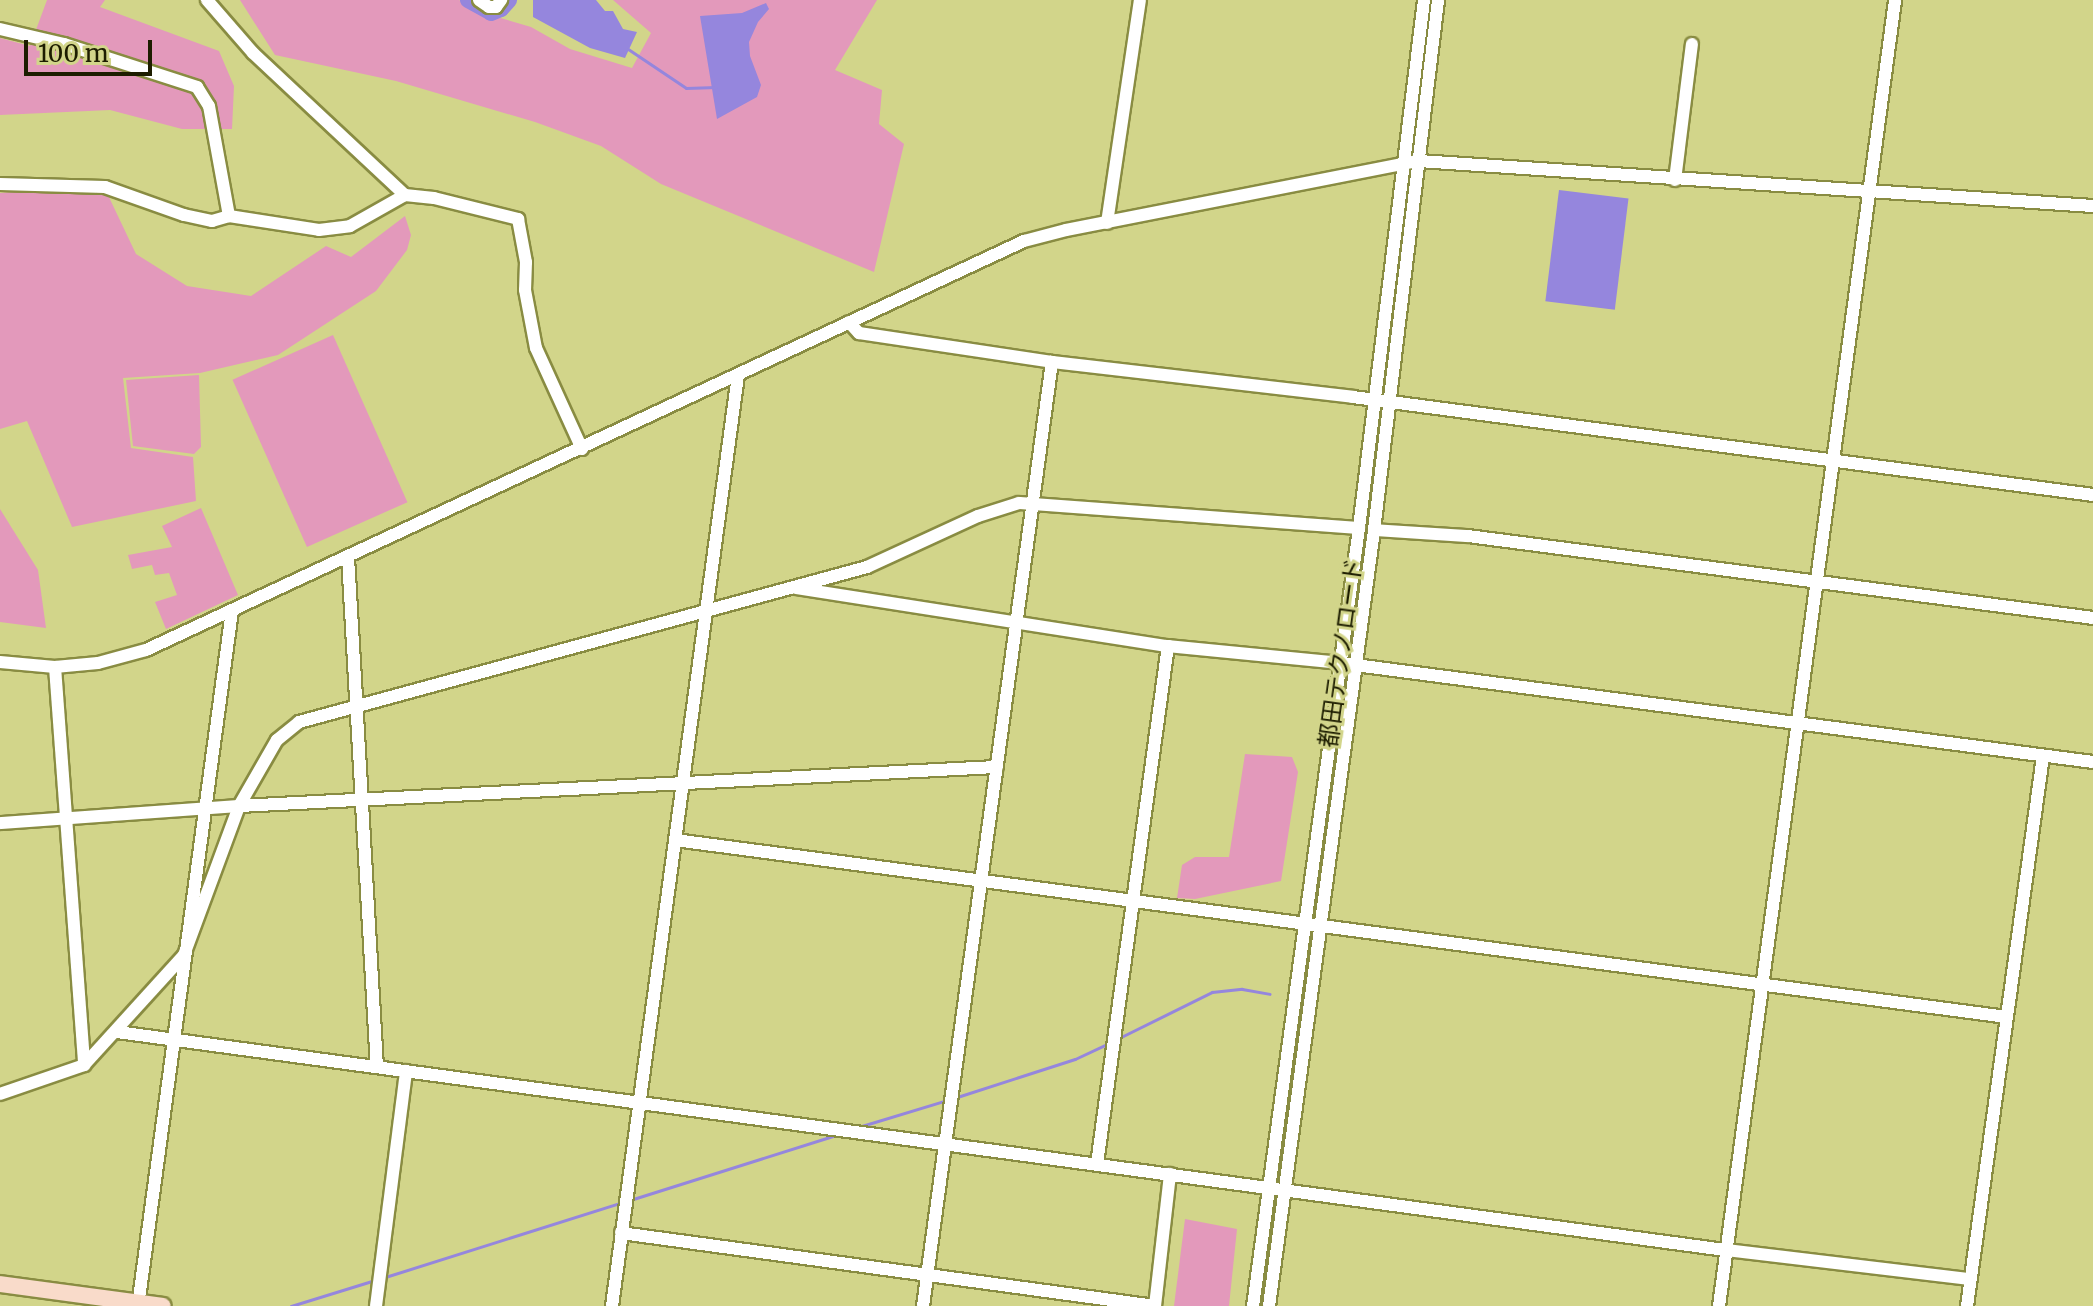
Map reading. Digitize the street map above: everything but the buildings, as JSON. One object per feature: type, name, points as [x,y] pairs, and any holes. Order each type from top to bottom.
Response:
[{"type":"main road","points":[[0,1284],[163,1306]]},
{"type":"street","points":[[207,0],[253,53],[405,195]]},
{"type":"street","points":[[479,0],[489,7],[496,7],[501,0]]},
{"type":"street","points":[[1107,223],[1140,0]]},
{"type":"street","name":"都田テクノロード","points":[[1269,1306],[1318,925],[1374,530],[1381,400],[1424,0]]},
{"type":"street","name":"都田テクノロード","points":[[1253,1306],[1359,528],[1419,161],[1438,0]]},
{"type":"street","points":[[1719,1306],[1895,0]]},
{"type":"street","points":[[0,29],[64,44],[197,87],[209,106],[229,216]]},
{"type":"street","points":[[1675,180],[1692,44]]},
{"type":"street","points":[[0,662],[55,667],[98,663],[137,654],[1024,241],[1419,161],[2093,206]]},
{"type":"street","points":[[0,184],[105,187],[184,215],[212,221],[229,216],[319,230],[350,226],[405,195],[434,198],[518,219],[526,262],[525,290],[536,348],[582,449]]},
{"type":"street","points":[[849,322],[859,333],[1052,362],[1381,400],[2093,495]]},
{"type":"street","points":[[923,1306],[1052,362]]},
{"type":"street","points":[[612,1306],[738,375]]},
{"type":"street","points":[[0,1094],[84,1065],[184,955],[239,806],[277,740],[299,722],[705,608],[867,567],[1005,506],[1032,503],[1359,528]]},
{"type":"street","points":[[1374,530],[1468,536],[2093,618]]},
{"type":"street","points":[[348,557],[359,704],[377,1067]]},
{"type":"street","points":[[789,587],[1168,646],[1340,663],[2093,762]]},
{"type":"street","points":[[139,1304],[232,611]]},
{"type":"street","points":[[1097,1164],[1168,646]]},
{"type":"street","points":[[55,667],[84,1065]]},
{"type":"street","points":[[1967,1306],[2043,756]]},
{"type":"street","points":[[0,823],[239,806],[997,767]]},
{"type":"street","points":[[675,840],[2006,1017]]},
{"type":"street","points":[[117,1032],[639,1100],[1726,1250],[1970,1279]]},
{"type":"street","points":[[376,1306],[406,1071]]},
{"type":"street","points":[[621,1233],[1155,1306],[1170,1174]]},
{"type":"shaded area","points":[[47,0],[105,0],[100,7],[219,51],[234,86],[232,129],[182,129],[110,110],[0,115],[0,38],[30,46]]},
{"type":"shaded area","points":[[240,0],[459,0],[487,14],[531,27],[570,49],[632,68],[651,33],[613,0],[877,0],[835,70],[882,90],[879,124],[904,144],[874,272],[661,184],[601,146],[535,122],[396,81],[275,55]]},
{"type":"shaded area","points":[[533,0],[596,0],[605,11],[613,11],[623,29],[637,32],[625,58],[590,48],[533,17]]},
{"type":"shaded area","points":[[766,3],[769,9],[758,22],[749,42],[750,56],[761,85],[757,97],[717,119],[700,16],[742,13]]},
{"type":"shaded area","points":[[1559,190],[1628,199],[1615,310],[1545,301]]},
{"type":"shaded area","points":[[0,193],[107,193],[136,254],[187,286],[251,296],[326,246],[351,257],[405,216],[411,235],[407,250],[376,291],[278,355],[200,373],[123,378],[131,448],[193,457],[196,501],[72,527],[27,421],[0,429]]},
{"type":"shaded area","points":[[333,335],[407,502],[307,547],[233,380]]},
{"type":"shaded area","points":[[199,375],[201,447],[194,454],[133,446],[126,380]]},
{"type":"shaded area","points":[[201,508],[238,595],[166,629],[155,602],[177,595],[169,573],[155,575],[152,565],[132,569],[128,555],[172,547],[162,526]]},
{"type":"shaded area","points":[[0,509],[38,570],[46,628],[0,622]]},
{"type":"shaded area","points":[[1245,754],[1292,757],[1298,772],[1281,881],[1195,899],[1177,898],[1182,865],[1195,857],[1229,857]]},
{"type":"shaded area","points":[[1185,1219],[1237,1229],[1229,1306],[1174,1306]]},
{"type":"waterway","points":[[468,0],[491,13],[501,9],[509,0]]},
{"type":"waterway","points":[[628,49],[686,88],[716,87]]},
{"type":"waterway","points":[[1119,1038],[1212,992],[1242,989],[1270,994]]},
{"type":"waterway","points":[[954,1098],[1075,1059],[1109,1043]]},
{"type":"waterway","points":[[855,1128],[947,1100]]},
{"type":"waterway","points":[[630,1200],[836,1135]]},
{"type":"waterway","points":[[382,1278],[623,1202]]},
{"type":"waterway","points":[[291,1306],[375,1280]]}]
